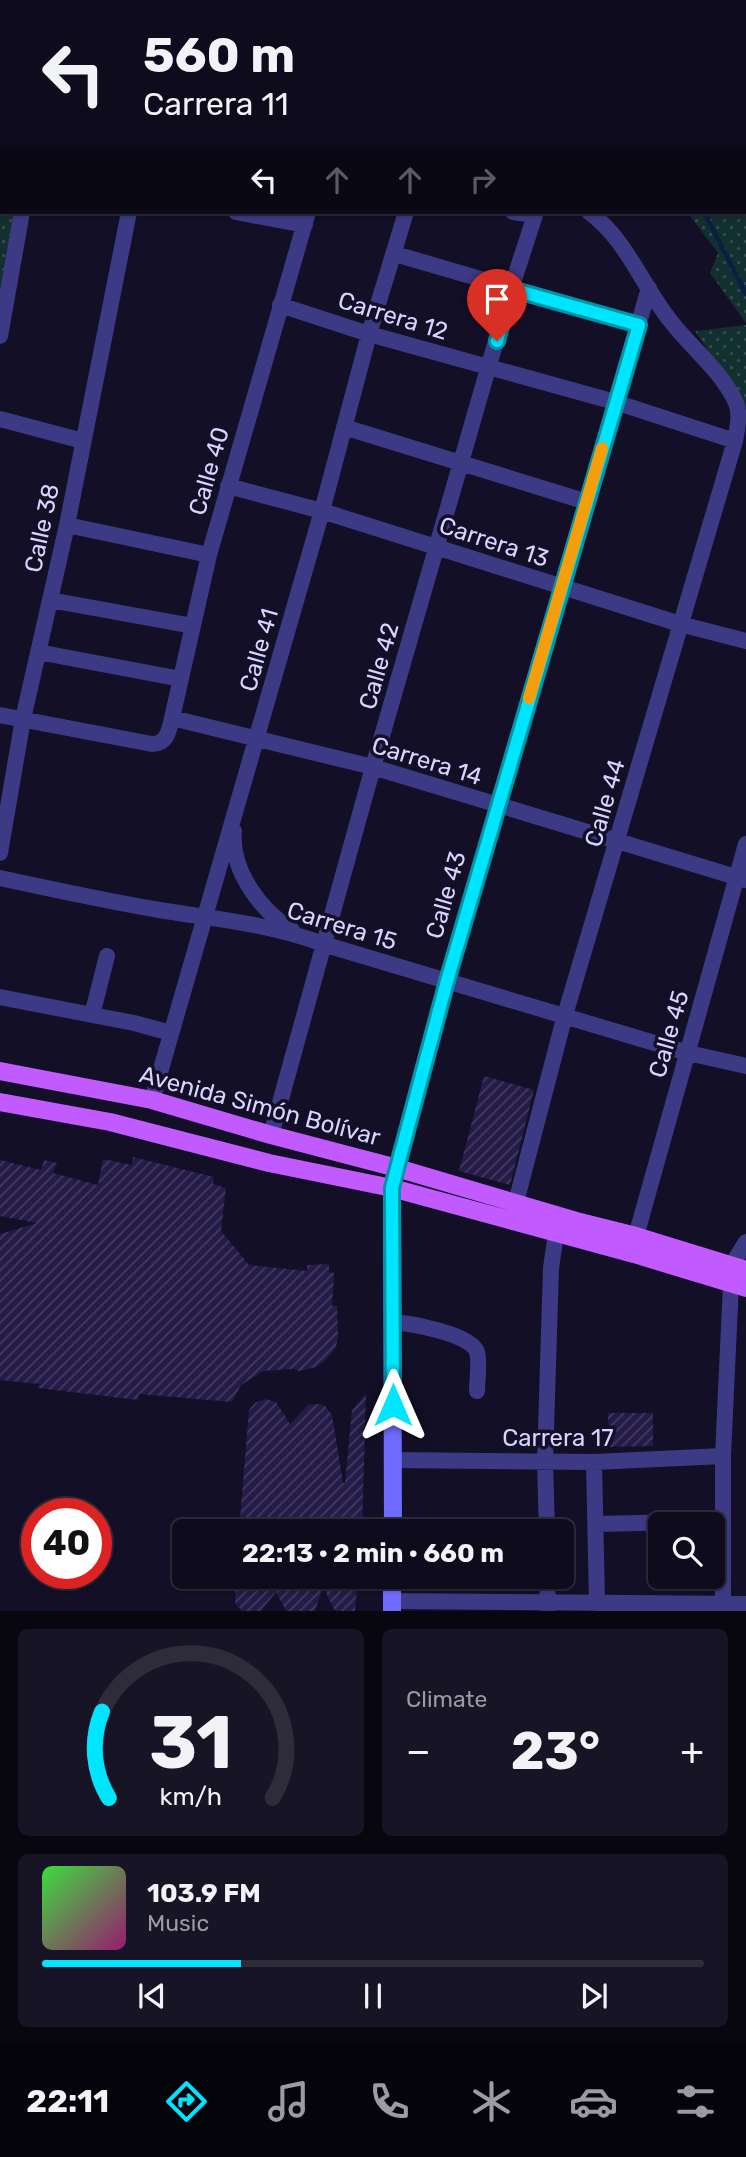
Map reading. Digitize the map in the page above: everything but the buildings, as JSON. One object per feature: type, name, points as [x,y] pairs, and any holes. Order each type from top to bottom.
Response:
[{"type":"main road","name":"Avenida Simón Bolívar","points":[[0,1071],[152,1100],[739,1267]]},
{"type":"main road","name":"Avenida Simón Bolívar","points":[[0,1102],[110,1122],[269,1163],[392,1188],[739,1285]]},
{"type":"main road","points":[[392,1188],[516,1202]]},
{"type":"street","points":[[1,325],[22,214]]},
{"type":"street","name":"Calle 38","points":[[0,853],[3,820],[23,719],[67,525],[124,214]]},
{"type":"street","points":[[260,214],[307,218]]},
{"type":"street","name":"Calle 41","points":[[152,1100],[405,214]]},
{"type":"street","name":"Calle 42","points":[[271,1135],[373,768],[535,214]]},
{"type":"street","points":[[597,214],[635,263],[649,288]]},
{"type":"street","name":"Calle 40","points":[[23,719],[152,744],[161,743],[167,735],[209,555],[307,218]]},
{"type":"street","points":[[395,254],[639,325]]},
{"type":"street","name":"Calle 43","points":[[393,1519],[392,1188],[447,981],[649,288]]},
{"type":"street","name":"Calle 44","points":[[516,1202],[565,1015],[735,441],[739,416],[737,405],[726,386],[668,318],[649,288]]},
{"type":"street","name":"Carrera 12","points":[[280,304],[369,334],[615,402],[735,441]]},
{"type":"street","points":[[0,419],[83,441]]},
{"type":"street","points":[[344,427],[587,502]]},
{"type":"street","name":"Carrera 13","points":[[228,486],[322,511],[562,588],[746,641]]},
{"type":"street","points":[[67,525],[209,555]]},
{"type":"street","points":[[50,600],[193,625]]},
{"type":"street","points":[[38,652],[181,679]]},
{"type":"street","points":[[0,715],[23,719]]},
{"type":"street","name":"Carrera 14","points":[[172,718],[373,768],[741,878]]},
{"type":"street","points":[[236,811],[233,842],[248,884],[272,915],[300,935]]},
{"type":"street","name":"Calle 45","points":[[636,1236],[741,878],[746,844]]},
{"type":"street","name":"Carrera 15","points":[[0,878],[300,935],[688,1053],[746,1066]]},
{"type":"street","points":[[92,1015],[107,956]]},
{"type":"street","points":[[0,998],[134,1023],[171,1033]]},
{"type":"street","points":[[547,1519],[545,1462],[551,1268],[556,1234]]},
{"type":"street","points":[[739,1267],[746,1242]]},
{"type":"street","points":[[723,1512],[727,1376],[739,1285]]},
{"type":"street","points":[[392,1322],[433,1328],[472,1345],[477,1351],[477,1391]]},
{"type":"street","name":"Carrera 17","points":[[393,1460],[594,1462],[723,1456]]},
{"type":"street","points":[[594,1462],[597,1603]]},
{"type":"street","points":[[596,1524],[648,1523]]},
{"type":"street","points":[[547,1589],[548,1607]]},
{"type":"street","points":[[723,1589],[723,1607]]},
{"type":"street","points":[[392,1606],[548,1607],[597,1603],[723,1607],[746,1604]]},
{"type":"green space","points":[[0,214],[22,214],[0,320]]},
{"type":"green space","points":[[689,214],[746,214],[746,323],[710,273],[718,253]]},
{"type":"green space","points":[[746,325],[746,408],[695,331]]},
{"type":"waterway","points":[[705,214],[746,294]]},
{"type":"slow traffic","points":[[529,698],[602,448]]},
{"type":"route","points":[[393,1405],[392,1188],[447,981],[639,325],[511,289],[497,341]]}]
